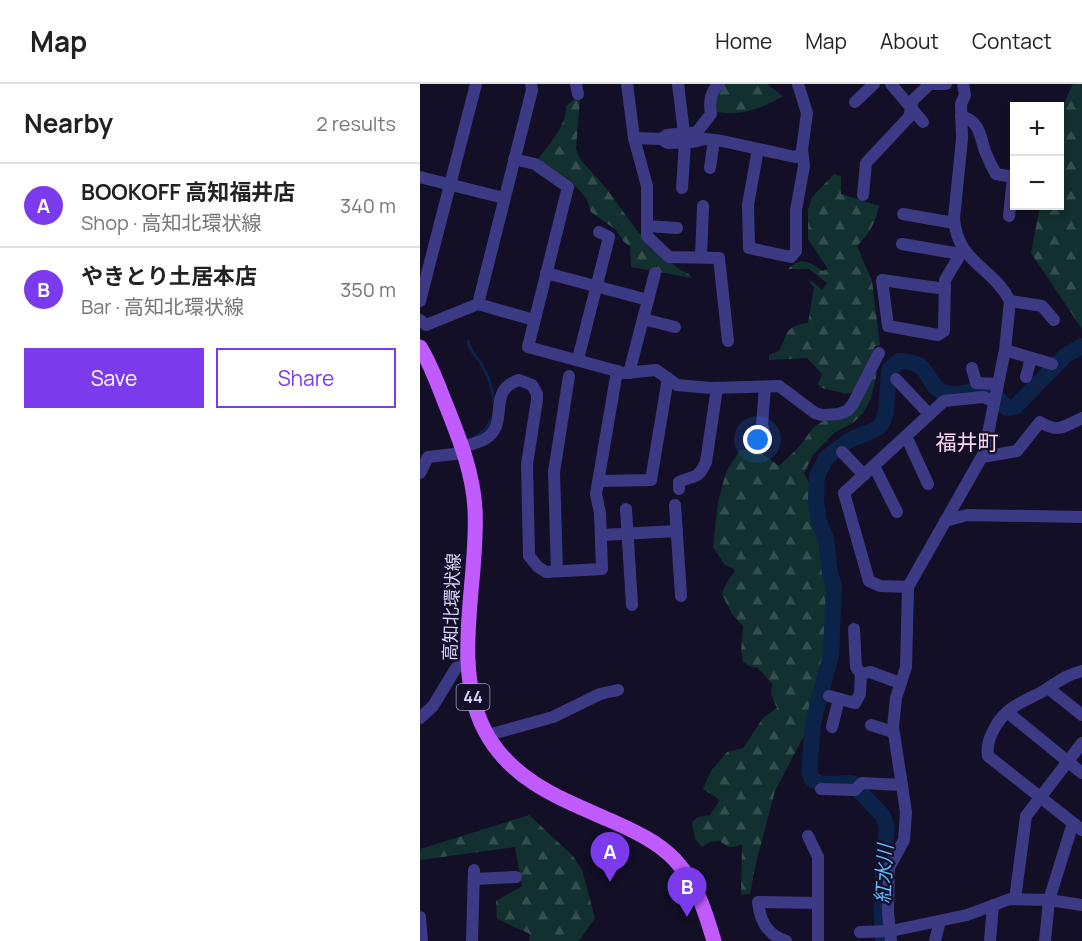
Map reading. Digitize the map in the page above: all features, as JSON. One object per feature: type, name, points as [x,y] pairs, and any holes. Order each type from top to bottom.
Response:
[{"type":"main road","name":"高知北環状線","points":[[420,347],[433,371],[463,450],[475,508],[468,659],[470,686],[476,708],[488,735],[496,749],[527,779],[549,793],[631,829],[663,849],[675,860],[697,890],[714,941]]},
{"type":"street","points":[[420,301],[476,84]]},
{"type":"street","points":[[478,304],[532,90],[531,84]]},
{"type":"street","points":[[627,84],[634,138],[647,186],[647,236],[669,257],[718,258],[728,340]]},
{"type":"street","points":[[678,84],[685,138],[682,188]]},
{"type":"street","points":[[685,138],[696,132],[711,114],[710,99],[714,88],[719,84]]},
{"type":"street","points":[[758,148],[748,205],[749,248],[791,256],[796,251],[796,210],[804,166],[802,154],[807,113],[798,84]]},
{"type":"street","points":[[855,102],[874,84]]},
{"type":"street","points":[[891,84],[923,122]]},
{"type":"street","points":[[863,195],[866,163],[909,117],[913,100],[932,84],[946,84]]},
{"type":"street","points":[[891,936],[888,913],[889,868],[904,840],[906,812],[893,732],[894,707],[906,667],[908,587],[982,457],[1005,350],[1011,301],[1001,287],[962,252],[955,231],[962,139],[961,104],[965,95],[963,84]]},
{"type":"street","points":[[961,117],[967,118],[980,130],[984,148],[996,174],[1013,177],[1009,216]]},
{"type":"street","points":[[634,138],[661,139],[667,135],[714,140],[795,157],[802,154]]},
{"type":"street","points":[[710,168],[714,140]]},
{"type":"street","points":[[514,159],[535,164],[568,187],[528,347],[623,372],[656,369],[677,385],[717,388],[778,386],[815,413],[822,415],[847,411],[854,404],[879,352]]},
{"type":"street","points":[[420,177],[504,198]]},
{"type":"street","points":[[701,257],[703,206]]},
{"type":"street","points":[[903,214],[954,223]]},
{"type":"street","points":[[647,226],[677,228]]},
{"type":"street","points":[[578,359],[609,237],[599,232]]},
{"type":"street","points":[[902,244],[962,252]]},
{"type":"street","points":[[945,290],[882,280],[888,326],[938,335],[944,331],[945,290],[945,280],[962,252]]},
{"type":"street","points":[[546,273],[648,300]]},
{"type":"street","points":[[420,473],[428,457],[463,450],[485,439],[494,430],[498,420],[501,393],[505,386],[519,380],[532,385],[537,394],[537,400],[527,464],[529,556],[538,567],[546,572],[602,569],[602,535],[596,494],[623,372],[643,319],[655,273]]},
{"type":"street","points":[[1011,301],[1041,306],[1054,320]]},
{"type":"street","points":[[420,320],[426,325],[478,304],[534,320]]},
{"type":"street","points":[[643,319],[675,327]]},
{"type":"street","points":[[1005,350],[1052,364]]},
{"type":"street","points":[[1026,377],[1031,358]]},
{"type":"street","points":[[972,368],[976,383],[996,394]]},
{"type":"street","points":[[557,571],[554,472],[569,376]]},
{"type":"street","points":[[599,481],[651,480],[668,378]]},
{"type":"street","points":[[896,379],[929,414]]},
{"type":"street","points":[[765,387],[762,425],[765,435]]},
{"type":"street","points":[[679,489],[679,482],[693,479],[702,471],[706,462],[717,388]]},
{"type":"street","points":[[908,587],[874,584],[860,572],[856,534],[844,493],[947,400],[996,394]]},
{"type":"street","points":[[982,457],[1017,451],[1040,422],[1051,429],[1060,429],[1082,418]]},
{"type":"street","points":[[906,436],[928,484]]},
{"type":"street","points":[[842,452],[864,475]]},
{"type":"street","points":[[874,466],[897,512]]},
{"type":"street","points":[[675,505],[681,596]]},
{"type":"street","points":[[626,509],[632,605]]},
{"type":"street","points":[[945,521],[967,515],[1082,517]]},
{"type":"street","points":[[602,535],[677,531]]},
{"type":"street","points":[[832,728],[834,697],[855,703],[860,693],[861,674],[856,667],[854,629]]},
{"type":"street","points":[[420,718],[433,706],[456,668],[468,659]]},
{"type":"street","points":[[1045,941],[1049,900],[1077,827],[988,756],[987,750],[992,733],[1007,712],[1065,676],[1082,670]]},
{"type":"street","points":[[861,674],[870,672],[900,683]]},
{"type":"street","points":[[1048,688],[1082,715]]},
{"type":"street","points":[[488,735],[553,717],[600,694],[618,690]]},
{"type":"street","points":[[1007,712],[1082,772]]},
{"type":"street","points":[[871,725],[893,732]]},
{"type":"street","points":[[1015,899],[1026,816],[1082,743]]},
{"type":"street","points":[[821,789],[903,785]]},
{"type":"street","points":[[808,836],[818,857],[818,941]]},
{"type":"street","points":[[472,941],[474,874],[516,877]]},
{"type":"street","points":[[860,932],[891,936],[967,915],[1010,899],[1049,900],[1082,905]]},
{"type":"street","points":[[786,941],[768,932],[758,902],[818,903]]},
{"type":"street","points":[[990,941],[993,905]]},
{"type":"street","points":[[420,917],[422,941]]},
{"type":"street","points":[[935,941],[940,921]]},
{"type":"green space","points":[[724,84],[767,84],[783,96],[750,111],[723,113],[713,111],[714,102]]},
{"type":"green space","points":[[1073,84],[1082,84],[1082,329],[1031,253],[1039,210],[1064,210],[1064,103]]},
{"type":"green space","points":[[576,98],[580,98],[576,149],[580,159],[606,188],[638,232],[692,278],[631,267],[630,246],[624,242],[616,230],[591,212],[586,198],[571,181],[538,160],[560,128],[566,106]]},
{"type":"green space","points":[[834,174],[841,176],[841,194],[879,206],[871,228],[857,246],[872,281],[880,345],[875,346],[856,391],[846,394],[822,388],[818,384],[822,374],[807,358],[769,360],[769,355],[779,351],[791,329],[808,323],[814,287],[809,282],[812,281],[822,290],[827,283],[809,269],[788,269],[797,263],[805,262],[822,271],[828,269],[808,239],[808,210],[812,197]]},
{"type":"green space","points":[[874,368],[877,373],[871,398],[864,412],[854,422],[834,433],[813,455],[804,473],[812,489],[813,526],[824,544],[829,584],[830,656],[810,724],[775,791],[750,894],[741,895],[742,844],[731,847],[720,841],[710,842],[702,847],[695,839],[692,822],[698,817],[710,815],[720,800],[703,789],[711,771],[727,752],[743,748],[763,718],[777,708],[771,694],[772,684],[758,668],[743,662],[741,651],[743,626],[732,614],[722,594],[735,571],[725,565],[713,547],[718,502],[726,472],[740,450],[759,451],[779,466],[799,447],[813,428],[823,421],[848,416]]},
{"type":"green space","points":[[529,815],[573,856],[582,870],[595,918],[579,941],[529,941],[530,934],[497,919],[496,901],[522,886],[515,847],[420,860],[420,849]]},
{"type":"waterway","points":[[468,341],[488,377],[494,404]]},
{"type":"waterway","name":"紅水川","points":[[883,941],[881,897],[887,828],[883,816],[852,783],[820,784],[812,779],[809,772],[813,723],[831,655],[834,585],[830,573],[826,538],[819,522],[816,501],[817,476],[827,457],[848,441],[878,428],[882,423],[886,413],[889,370],[899,361],[917,364],[927,373],[937,389],[943,392],[955,394],[986,390],[990,391],[1007,408],[1015,407],[1066,355],[1082,346]]},
{"type":"waterway","points":[[474,438],[486,429],[493,416]]},
{"type":"place","name":"BOOKOFF 高知福井店","points":[[610,882]]},
{"type":"place","name":"やきとり土居本店","points":[[687,917]]},
{"type":"district","name":"福井町","points":[[967,443]]}]
